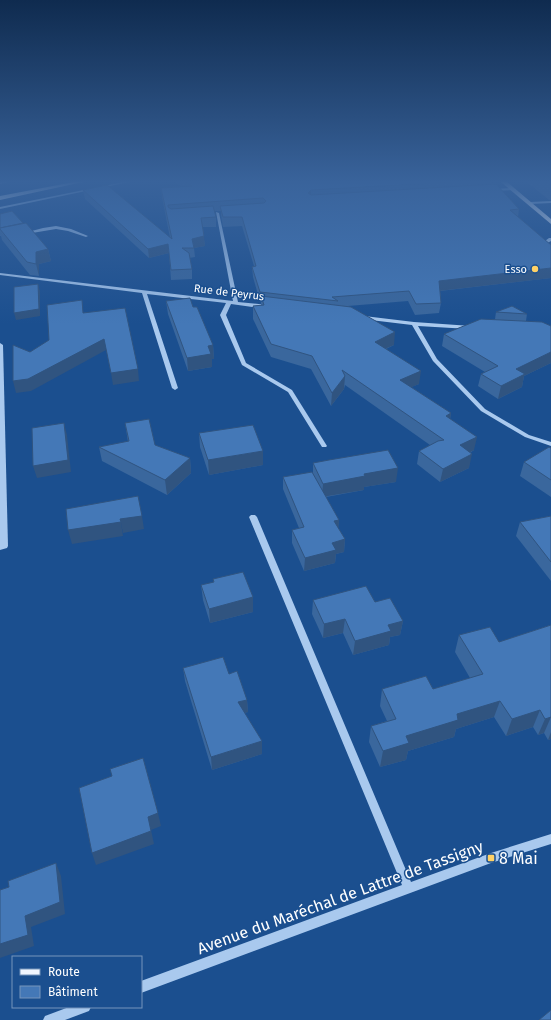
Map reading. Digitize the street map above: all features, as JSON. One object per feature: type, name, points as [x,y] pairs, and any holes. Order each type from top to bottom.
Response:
[{"type":"street","points":[[21,234],[42,230]]},
{"type":"street","points":[[72,230],[86,236]]},
{"type":"street","points":[[221,230],[236,303]]},
{"type":"street","points":[[551,239],[543,244],[551,250]]},
{"type":"street","name":"Rue de Peyrus","points":[[0,274],[274,307]]},
{"type":"street","points":[[144,291],[175,388]]},
{"type":"street","points":[[229,302],[223,315],[244,364],[290,391],[324,446]]},
{"type":"street","points":[[357,317],[414,324],[475,328]]},
{"type":"street","points":[[414,324],[435,360],[483,410],[527,436],[551,444]]},
{"type":"street","points":[[0,345],[4,546],[0,547]]},
{"type":"street","points":[[253,517],[408,889]]},
{"type":"street","name":"Avenue du Maréchal de Lattre de Tassigny","points":[[142,987],[491,858],[551,839]]},
{"type":"street","points":[[49,1020],[82,1008]]},
{"type":"building","points":[[0,230],[32,230],[48,249],[36,252],[36,264],[27,262]]},
{"type":"building","points":[[127,230],[161,230],[172,239],[170,230],[203,230],[204,236],[192,239],[194,248],[182,248],[189,253],[192,269],[171,270],[168,244],[148,249]]},
{"type":"building","points":[[246,230],[533,230],[551,245],[551,268],[439,281],[441,303],[416,304],[409,291],[332,297],[338,301],[260,292],[252,267],[256,266]]},
{"type":"building","points":[[38,284],[39,309],[14,313],[14,287]]},
{"type":"building","points":[[261,296],[351,307],[395,332],[375,342],[421,371],[400,380],[451,413],[446,416],[477,437],[460,445],[472,454],[443,469],[419,451],[438,441],[444,440],[342,370],[345,376],[332,393],[312,356],[271,344],[253,306],[264,305]]},
{"type":"building","points":[[190,298],[193,307],[197,307],[213,345],[208,346],[211,354],[187,358],[166,301]]},
{"type":"building","points":[[82,300],[83,313],[125,308],[138,369],[111,373],[104,339],[28,379],[13,381],[13,345],[30,352],[49,340],[47,305]]},
{"type":"building","points":[[512,306],[527,314],[496,312]]},
{"type":"building","points":[[481,319],[542,322],[551,326],[551,352],[516,369],[525,374],[501,386],[481,374],[498,366],[444,334]]},
{"type":"building","points":[[149,419],[155,445],[190,458],[165,480],[99,447],[129,441],[125,423]]},
{"type":"building","points":[[64,423],[68,460],[33,466],[32,428]]},
{"type":"building","points":[[253,425],[263,451],[208,460],[199,433]]},
{"type":"building","points":[[549,447],[551,448],[551,480],[524,462]]},
{"type":"building","points":[[388,450],[398,468],[364,474],[365,476],[323,484],[313,463],[329,460]]},
{"type":"building","points":[[312,472],[339,520],[334,521],[345,539],[332,543],[336,550],[305,558],[292,530],[304,527],[283,477]]},
{"type":"building","points":[[138,496],[142,516],[120,519],[121,522],[68,530],[66,509]]},
{"type":"building","points":[[551,516],[551,562],[520,522]]},
{"type":"building","points":[[243,572],[253,597],[209,609],[201,585],[214,582],[213,579]]},
{"type":"building","points":[[366,586],[375,602],[390,598],[403,621],[388,625],[391,631],[355,641],[345,619],[324,624],[313,600]]},
{"type":"building","points":[[551,625],[551,717],[545,719],[540,710],[512,719],[500,701],[457,714],[458,720],[406,736],[409,743],[383,751],[371,726],[396,719],[382,689],[426,676],[433,689],[483,674],[459,635],[490,627],[499,642]]},
{"type":"building","points":[[223,657],[229,674],[237,671],[247,700],[238,702],[262,741],[211,757],[183,668]]},
{"type":"building","points":[[143,758],[158,813],[148,817],[151,831],[92,853],[79,788],[112,776],[110,769]]},
{"type":"building","points":[[56,863],[60,902],[25,916],[28,935],[0,944],[0,890],[9,887],[8,881]]},
{"type":"building","points":[[551,1010],[551,1020],[539,1020]]},
{"type":"place","name":"Esso","points":[[535,269]]},
{"type":"place","name":"8 Mai","points":[[491,858]]}]
